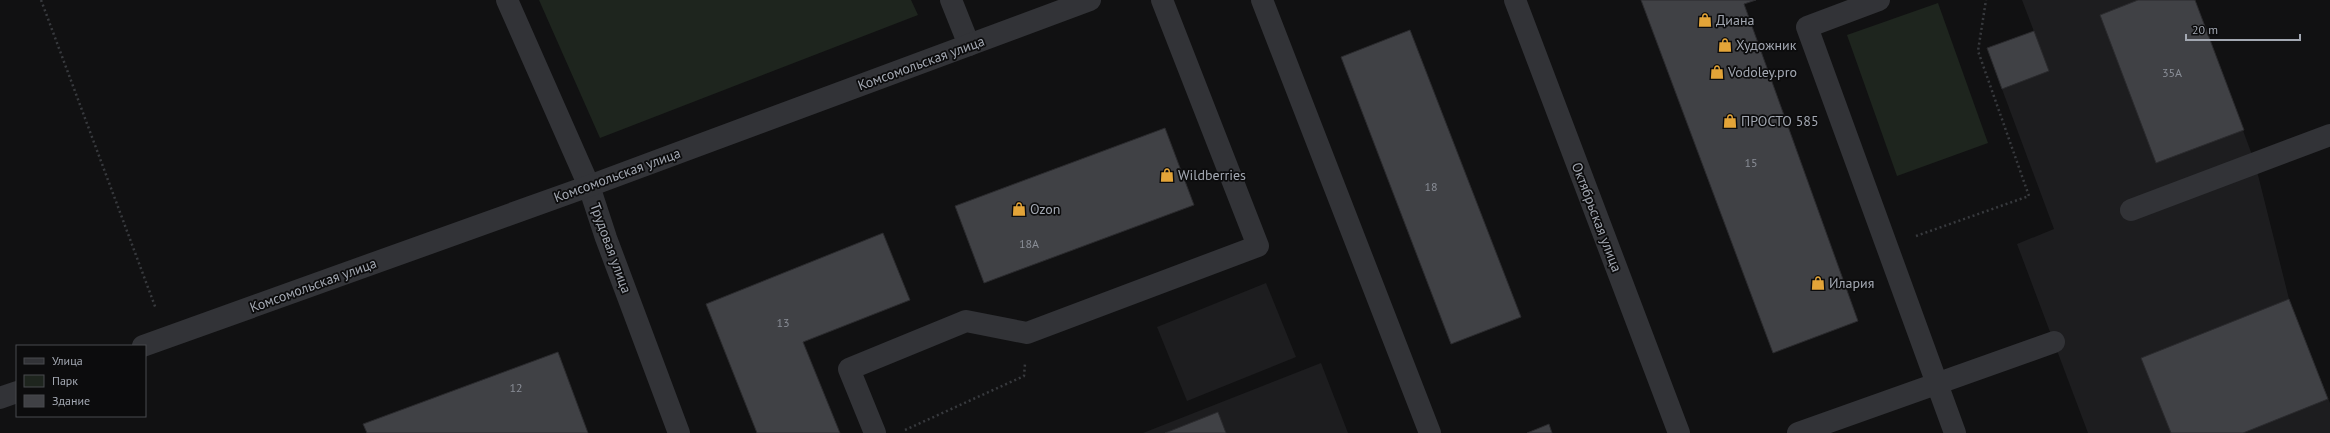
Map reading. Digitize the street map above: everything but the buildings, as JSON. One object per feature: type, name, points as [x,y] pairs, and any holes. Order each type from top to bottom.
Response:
[{"type":"street","name":"Трудовая улица","points":[[506,0],[589,186],[606,238],[679,433]]},
{"type":"street","points":[[951,0],[969,45]]},
{"type":"street","name":"Комсомольская улица","points":[[146,345],[589,186],[1090,0]]},
{"type":"street","points":[[875,433],[849,369],[966,321],[1027,333],[1258,246],[1162,0]]},
{"type":"street","points":[[1262,0],[1430,433]]},
{"type":"street","name":"Октябрьская улица","points":[[1514,0],[1679,433]]},
{"type":"street","points":[[1879,0],[1807,27],[1955,433]]},
{"type":"street","points":[[2131,210],[2330,135]]},
{"type":"street","points":[[1798,433],[1936,382],[2054,342]]},
{"type":"street","points":[[0,398],[16,392]]},
{"type":"path","points":[[41,0],[167,338]]},
{"type":"path","points":[[1887,246],[2029,196],[1978,52],[1986,0]]},
{"type":"path","points":[[898,433],[1024,376],[1027,333]]},
{"type":"shaded area","points":[[2022,0],[2195,0],[2255,163],[2289,299],[2330,403],[2330,433],[2088,433],[2017,244],[2054,229],[2002,89],[2049,71]]},
{"type":"shaded area","points":[[1266,283],[1296,357],[1187,401],[1157,327]]},
{"type":"shaded area","points":[[1321,363],[1348,433],[1143,433]]},
{"type":"green space","points":[[539,0],[911,0],[918,15],[600,138]]},
{"type":"green space","points":[[1938,3],[1988,143],[1897,176],[1847,35]]},
{"type":"place","name":"Диана","points":[[1705,20]]},
{"type":"place","name":"Художник","points":[[1725,45]]},
{"type":"place","name":"Vodoley.pro","points":[[1717,72]]},
{"type":"place","name":"ПРОСТО 585","points":[[1730,121]]},
{"type":"place","name":"Wildberries","points":[[1167,175]]},
{"type":"place","name":"Ozon","points":[[1019,209]]},
{"type":"place","name":"Илария","points":[[1818,283]]}]
